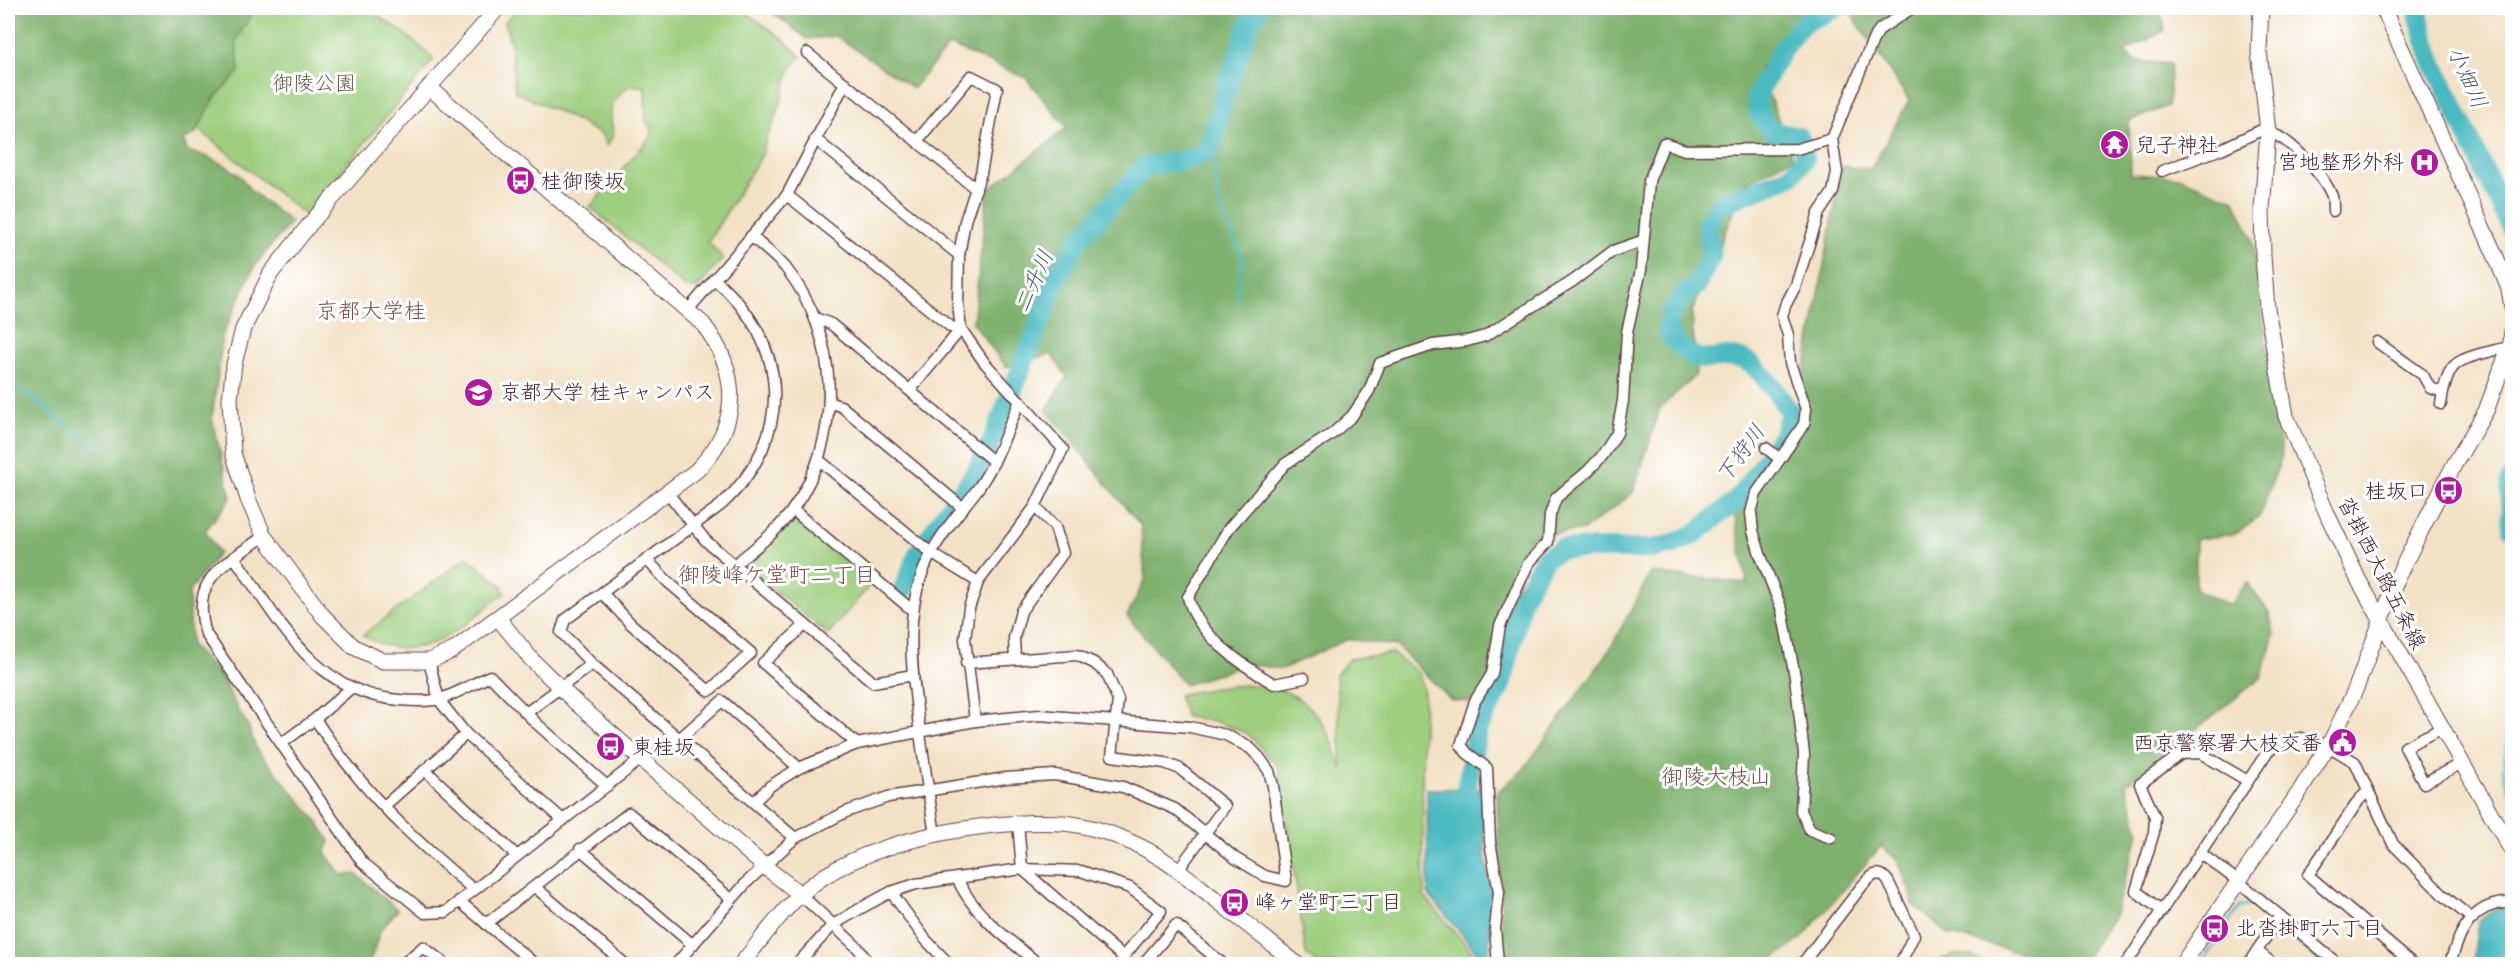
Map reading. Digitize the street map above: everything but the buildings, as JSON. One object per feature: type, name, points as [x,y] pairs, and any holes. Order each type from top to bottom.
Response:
[{"type":"street","points":[[430,88],[703,324],[724,357],[729,374],[730,410],[726,427],[709,458],[696,471],[452,651],[429,662],[383,660],[354,647],[323,616],[264,536],[240,477],[232,444],[230,399],[234,364],[243,329],[272,273],[310,224],[498,8]]},
{"type":"street","points":[[1831,838],[1810,830],[1801,811],[1804,754],[1796,677],[1782,610],[1753,531],[1751,513],[1756,494],[1804,424],[1806,410],[1790,363],[1788,335],[1782,316],[1796,285],[1819,213],[1833,192],[1837,172],[1832,139],[1872,40],[1880,29],[1912,8]]},
{"type":"street","name":"沓掛西大路五条線","points":[[2261,8],[2259,51],[2268,130],[2262,209],[2263,256],[2267,309],[2286,416],[2328,516],[2380,619],[2512,851]]},
{"type":"street","points":[[2383,8],[2492,247],[2509,289],[2512,307]]},
{"type":"street","points":[[807,53],[976,189]]},
{"type":"street","points":[[916,141],[971,76],[997,89],[976,189],[965,221],[959,255],[958,304],[961,329],[984,362],[1063,448],[1035,507],[978,582],[969,608],[964,639],[975,721]]},
{"type":"street","points":[[687,311],[787,195],[845,83]]},
{"type":"street","points":[[2162,171],[2268,130],[2278,134],[2290,144],[2319,176],[2332,197],[2333,211]]},
{"type":"street","points":[[815,139],[959,255]]},
{"type":"street","points":[[1498,964],[1495,929],[1499,892],[1490,842],[1487,768],[1467,753],[1461,745],[1475,701],[1492,674],[1500,626],[1528,564],[1548,542],[1550,515],[1556,498],[1596,463],[1617,433],[1623,401],[1627,332],[1641,270],[1649,181],[1664,144],[1685,150],[1797,149],[1832,139]]},
{"type":"street","points":[[787,195],[951,327],[961,329]]},
{"type":"street","points":[[734,565],[775,531],[793,510],[819,460],[830,403],[829,378],[816,318],[784,266],[751,236]]},
{"type":"street","points":[[1304,678],[1274,684],[1257,674],[1225,652],[1191,610],[1188,597],[1229,528],[1285,464],[1332,434],[1352,416],[1369,392],[1380,363],[1433,345],[1467,341],[1485,336],[1574,281],[1613,251],[1642,241]]},
{"type":"street","points":[[714,279],[737,300],[760,334],[769,357],[775,400],[766,442],[759,461],[736,491],[565,620],[561,632],[592,664],[795,838]]},
{"type":"street","points":[[816,318],[831,324],[994,462]]},
{"type":"street","points":[[910,390],[961,329]]},
{"type":"street","points":[[2182,964],[2328,746],[2356,688],[2380,619],[2415,541],[2454,465],[2486,411],[2510,347],[2512,329]]},
{"type":"street","points":[[2377,342],[2423,375],[2430,388],[2443,392]]},
{"type":"street","points":[[2441,404],[2449,373],[2456,363],[2510,347]]},
{"type":"street","points":[[935,835],[913,675],[910,639],[912,610],[931,554],[994,462],[1020,401]]},
{"type":"street","points":[[830,403],[841,406],[963,508]]},
{"type":"street","points":[[1766,448],[1779,458]]},
{"type":"street","points":[[819,460],[931,554],[978,582]]},
{"type":"street","points":[[667,492],[706,541],[873,682],[913,675]]},
{"type":"street","points":[[1015,659],[1014,638],[1021,611],[1063,553],[1055,527],[1035,507]]},
{"type":"street","points":[[793,510],[912,610]]},
{"type":"street","points":[[264,536],[217,569],[203,592],[200,614],[206,634],[362,862],[425,913],[446,912],[641,759]]},
{"type":"street","points":[[234,557],[296,644],[322,670],[351,688],[376,698],[408,701],[440,699],[490,676],[526,713],[607,786]]},
{"type":"street","points":[[602,593],[631,624],[709,691],[751,653],[668,582],[647,560]]},
{"type":"street","points":[[498,618],[532,660],[560,688],[764,866],[800,894],[858,948],[869,964]]},
{"type":"street","points":[[805,625],[763,663],[857,744]]},
{"type":"street","points":[[966,663],[1077,655],[1094,663],[1107,674],[1118,700],[1112,756],[1165,763],[1180,769],[1225,806],[1178,870]]},
{"type":"street","points":[[429,662],[440,699],[466,734],[563,820]]},
{"type":"street","points":[[526,713],[592,664]]},
{"type":"street","points":[[282,743],[315,719],[351,688]]},
{"type":"street","points":[[680,739],[722,701],[799,768]]},
{"type":"street","points":[[676,964],[731,899],[795,838],[846,812],[888,797],[1016,777],[1055,775],[1088,779],[1123,787],[1152,798],[1175,809],[1235,858],[1265,876],[1286,881],[1274,786],[1269,771],[1250,747],[1236,738],[1190,727],[1040,715],[975,721],[920,730],[857,744],[799,768],[770,786],[754,802]]},
{"type":"street","points":[[315,719],[347,765],[384,806],[427,850],[474,890]]},
{"type":"street","points":[[2442,728],[2405,747],[2424,783],[2463,763]]},
{"type":"street","points":[[384,806],[466,734]]},
{"type":"street","points":[[2126,964],[2268,752],[2280,743],[2301,738],[2328,746],[2355,762],[2393,844],[2442,894],[2472,919]]},
{"type":"street","points":[[2162,910],[2136,891],[2154,832],[2156,817],[2140,784],[2181,754],[2200,753],[2248,781]]},
{"type":"street","points":[[425,770],[517,856]]},
{"type":"street","points":[[2368,791],[2358,800],[2308,875],[2413,964]]},
{"type":"street","points":[[486,924],[535,887],[542,878],[629,813],[731,899]]},
{"type":"street","points":[[797,964],[833,925],[891,892],[916,884],[1022,869],[1080,871],[1130,888],[1161,911],[1122,957],[1034,882],[1022,869],[1018,823]]},
{"type":"street","points":[[741,964],[800,894],[832,872],[872,853],[935,835],[1018,823],[1064,823],[1088,827],[1137,845],[1178,870],[1297,964]]},
{"type":"street","points":[[580,849],[693,945]]},
{"type":"street","points":[[2200,853],[2238,881],[2276,922],[2338,964]]},
{"type":"street","points":[[1805,964],[1862,886],[1872,875],[1877,874],[1884,876],[1888,881],[1914,934],[1900,964]]},
{"type":"street","points":[[957,878],[964,894],[982,917],[1039,964]]},
{"type":"street","points":[[535,887],[625,964]]},
{"type":"street","points":[[891,892],[926,940],[949,964]]},
{"type":"street","points":[[459,901],[535,964]]},
{"type":"street","points":[[2450,964],[2456,944],[2472,919],[2489,906],[2499,902],[2512,903]]},
{"type":"street","points":[[2248,964],[2276,922]]},
{"type":"street","points":[[1143,964],[1176,925],[1223,964]]},
{"type":"street","points":[[403,964],[423,947],[445,964]]},
{"type":"street","points":[[2257,951],[2273,964]]},
{"type":"green space","points":[[8,8],[255,8],[236,41],[239,71],[214,99],[195,134],[183,140],[188,151],[228,167],[240,176],[251,191],[291,222],[255,265],[223,334],[212,419],[231,498],[205,531],[219,553],[189,591],[191,645],[222,678],[248,725],[256,749],[318,822],[330,841],[325,853],[342,875],[356,874],[398,910],[381,929],[369,964],[8,964]]},
{"type":"green space","name":"御陵公園","points":[[255,8],[366,8],[403,32],[434,59],[305,215],[198,129],[214,99],[239,71],[236,41]]},
{"type":"green space","points":[[517,8],[740,8],[782,38],[801,57],[788,75],[781,104],[762,155],[708,242],[723,258],[697,289],[685,287],[590,207],[653,134],[646,120],[645,87],[630,85],[614,101],[611,117],[614,133],[607,146],[602,135],[574,119],[515,92],[511,45],[505,22]]},
{"type":"green space","points":[[767,8],[1816,8],[1759,69],[1793,158],[1745,183],[1692,312],[1696,375],[1660,408],[1633,493],[1584,530],[1531,537],[1481,703],[1451,700],[1397,646],[1348,639],[1282,669],[1247,664],[1185,685],[1127,616],[1145,580],[1141,526],[1046,410],[1067,377],[1051,354],[1006,367],[973,323],[988,190],[1067,128],[1026,78],[949,45],[913,88],[836,36],[807,39]]},
{"type":"green space","points":[[1851,8],[2160,8],[2165,30],[2124,52],[2136,61],[2171,64],[2168,106],[2129,121],[2131,174],[2179,177],[2235,200],[2252,238],[2282,456],[2259,517],[2236,534],[2196,539],[2196,590],[2230,605],[2247,582],[2269,612],[2274,634],[2261,678],[2126,784],[2139,832],[2114,916],[2084,960],[2065,964],[1947,934],[1914,905],[1899,862],[1881,846],[1801,939],[1766,964],[1511,964],[1503,949],[1497,792],[1523,770],[1607,654],[1651,573],[1747,583],[1734,513],[1795,425],[1842,166],[1871,169],[1909,100],[1849,10]]},
{"type":"green space","points":[[792,522],[796,522],[871,584],[828,634],[748,568],[748,562],[774,542]]},
{"type":"green space","points":[[467,557],[501,585],[505,593],[464,625],[450,635],[419,647],[402,648],[385,645],[363,635]]},
{"type":"green space","points":[[1392,653],[1419,673],[1424,693],[1422,770],[1424,896],[1478,959],[1479,964],[1318,964],[1306,954],[1279,768],[1247,733],[1214,721],[1186,717],[1178,695],[1243,685],[1282,690],[1299,699],[1315,714],[1331,739],[1342,770],[1336,675],[1349,659]]},
{"type":"green space","points":[[1959,954],[1989,964],[1936,964],[1942,959]]},
{"type":"water","points":[[1427,789],[1483,789],[1485,853],[1492,896],[1489,955],[1480,956],[1428,894]]},
{"type":"water","points":[[2506,907],[2512,910],[2512,942],[2501,964],[2469,964],[2473,963],[2478,922],[2495,909]]},
{"type":"waterway","name":"二升川","points":[[903,590],[919,552],[972,478],[992,441],[1047,305],[1054,282],[1080,238],[1146,166],[1195,158],[1211,145],[1227,84],[1248,25],[1259,8]]},
{"type":"waterway","name":"下狩川","points":[[1466,792],[1477,730],[1502,685],[1522,598],[1545,558],[1561,549],[1652,549],[1674,544],[1696,533],[1738,499],[1784,434],[1790,414],[1776,391],[1762,375],[1742,359],[1732,357],[1705,359],[1688,353],[1668,333],[1670,316],[1682,297],[1696,286],[1711,257],[1707,224],[1719,205],[1791,176],[1804,160],[1804,147],[1799,137],[1774,132],[1759,115],[1757,94],[1786,44],[1803,23],[1836,8]]},
{"type":"waterway","name":"小畑川","points":[[2419,8],[2419,19],[2433,62],[2512,229]]},
{"type":"waterway","points":[[1212,140],[1219,203],[1243,259],[1238,283],[1238,298]]},
{"type":"waterway","points":[[8,387],[23,391],[63,423],[101,448]]},
{"type":"waterway","name":"小畑川","points":[[2512,477],[2510,483],[2512,528]]},
{"type":"waterway","points":[[2512,712],[2503,769],[2512,798]]},
{"type":"waterway","points":[[2201,964],[2239,907],[2252,904],[2323,964]]},
{"type":"waterway","points":[[1483,956],[1486,964]]},
{"type":"place","name":"兒子神社","points":[[2114,145]]},
{"type":"place","name":"宮地整形外科","points":[[2425,162]]},
{"type":"place","name":"桂御陵坂","points":[[520,181]]},
{"type":"place","name":"京都大学 桂キャンパス","points":[[479,392]]},
{"type":"place","name":"桂坂口","points":[[2449,491]]},
{"type":"place","name":"西京警察署大枝交番","points":[[2343,743]]},
{"type":"place","name":"東桂坂","points":[[611,747]]},
{"type":"place","name":"峰ヶ堂町三丁目","points":[[1234,902]]},
{"type":"place","name":"北沓掛町六丁目","points":[[2215,928]]},
{"type":"district","name":"京都大学桂","points":[[371,310]]},
{"type":"district","name":"御陵峰ケ堂町二丁目","points":[[777,574]]},
{"type":"district","name":"御陵大枝山","points":[[1716,776]]}]
